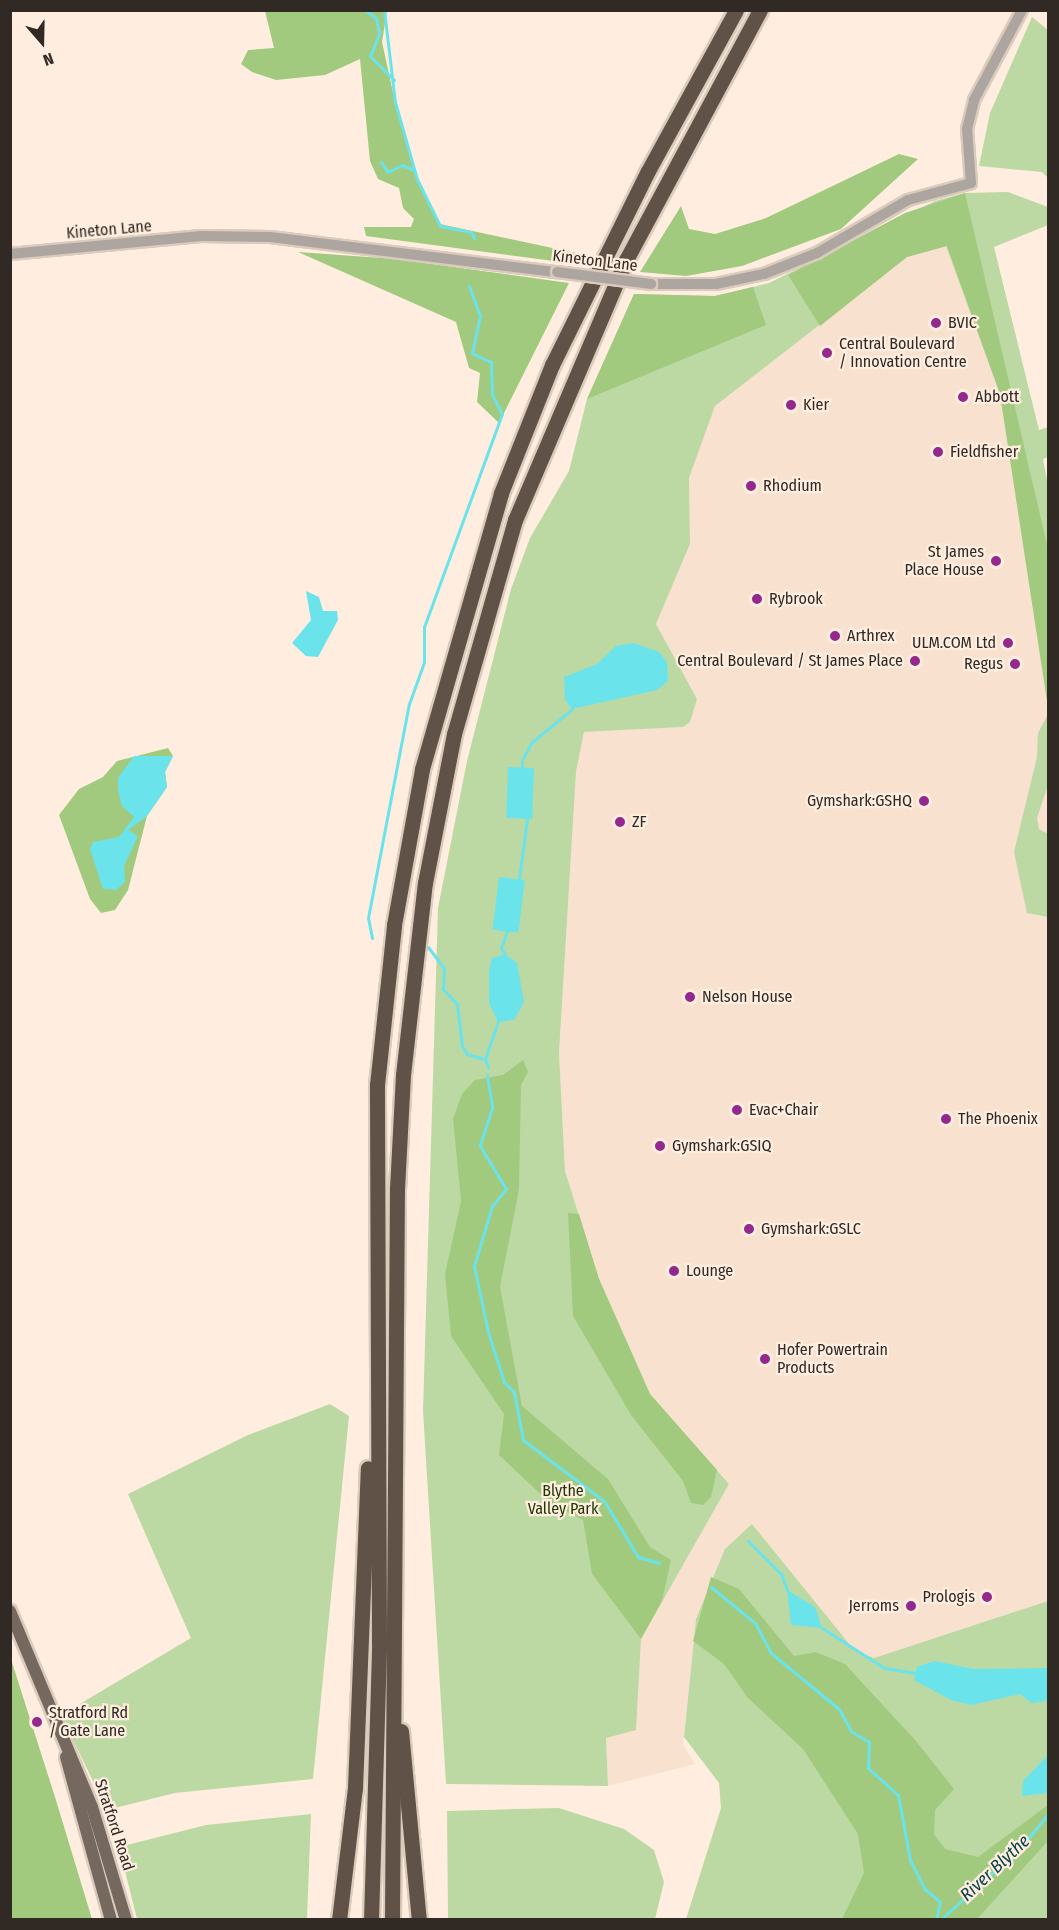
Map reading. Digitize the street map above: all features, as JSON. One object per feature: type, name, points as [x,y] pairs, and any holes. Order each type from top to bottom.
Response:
[{"type":"highway","points":[[371,1920],[379,1643],[376,1366],[377,1085],[392,948],[422,769],[458,627],[501,493],[552,365],[648,171],[736,10]]},
{"type":"highway","points":[[392,1920],[397,1189],[403,1075],[425,883],[454,734],[514,520],[572,377],[626,260],[759,10]]},
{"type":"highway","points":[[339,1920],[355,1788],[376,1366]]},
{"type":"highway","points":[[395,1714],[405,1742],[419,1920]]},
{"type":"main road","name":"Stratford Road","points":[[10,1611],[92,1807],[126,1920]]},
{"type":"main road","name":"Stratford Road","points":[[64,1744],[111,1920]]},
{"type":"street","name":"Kineton Lane","points":[[10,254],[201,236],[270,237],[651,284],[716,284],[764,274],[817,252],[908,200],[971,183],[966,147],[973,104],[1022,10]]},
{"type":"shaded area","points":[[947,246],[1000,394],[1048,707],[1048,1601],[874,1658],[855,1651],[752,1524],[696,1619],[683,1745],[695,1764],[608,1786],[606,1738],[641,1639],[729,1484],[650,1394],[599,1279],[565,1171],[559,1053],[576,772],[584,732],[683,727],[697,699],[656,624],[690,544],[689,478],[715,406],[907,257]]},
{"type":"green space","points":[[265,11],[387,11],[382,42],[395,102],[417,179],[440,224],[576,253],[561,262],[366,236],[364,227],[411,227],[414,219],[403,208],[399,188],[378,179],[370,161],[360,59],[325,75],[276,80],[252,72],[241,64],[248,50],[274,48]]},
{"type":"green space","points":[[1032,17],[1048,30],[1048,178],[1042,172],[979,166],[990,113]]},
{"type":"green space","points":[[899,154],[918,159],[841,229],[742,266],[686,276],[640,272],[681,206],[689,229],[715,234],[766,218]]},
{"type":"green space","name":"Blythe Valley Park","points":[[1008,192],[1048,207],[1048,225],[994,247],[1039,430],[1048,427],[1048,457],[1043,459],[1048,485],[1048,707],[1000,394],[946,246],[907,257],[715,406],[689,478],[690,544],[656,624],[697,699],[690,722],[683,727],[584,732],[576,772],[559,1053],[565,1171],[599,1279],[650,1394],[729,1484],[641,1639],[636,1730],[606,1738],[608,1786],[446,1784],[423,1411],[438,908],[467,761],[511,589],[530,538],[569,471],[587,399],[634,294],[715,296],[769,283],[935,201],[965,193]]},
{"type":"green space","points":[[965,193],[1048,549],[1048,707],[1000,394],[947,246],[907,257],[820,326],[788,275],[905,213]]},
{"type":"green space","points":[[298,252],[396,259],[569,283],[499,423],[477,402],[480,373],[469,368],[456,322]]},
{"type":"green space","points":[[753,287],[766,325],[587,399],[634,294],[715,296]]},
{"type":"green space","points":[[1048,714],[1048,785],[1037,818],[1039,829],[1048,834],[1048,917],[1027,913],[1014,852],[1037,757],[1038,733]]},
{"type":"green space","points":[[168,748],[173,756],[165,772],[167,787],[147,816],[128,890],[115,910],[101,913],[90,899],[59,815],[79,789],[103,777],[117,761]]},
{"type":"green space","points":[[523,1060],[528,1072],[521,1085],[519,1189],[500,1287],[522,1406],[608,1479],[650,1547],[671,1560],[662,1601],[641,1639],[592,1574],[583,1520],[550,1503],[499,1455],[504,1414],[451,1336],[445,1274],[461,1201],[453,1119],[462,1094],[475,1080],[503,1075]]},
{"type":"green space","points":[[568,1213],[579,1214],[599,1279],[650,1394],[717,1470],[711,1497],[703,1505],[691,1503],[683,1481],[631,1415],[573,1316]]},
{"type":"green space","points":[[330,1404],[349,1416],[313,1779],[175,1793],[107,1810],[61,1715],[191,1638],[128,1494],[248,1435]]},
{"type":"green space","points":[[752,1524],[855,1651],[874,1658],[1048,1601],[1048,1919],[686,1919],[721,1808],[719,1783],[684,1737],[696,1619],[725,1549]]},
{"type":"green space","points":[[711,1577],[739,1589],[794,1656],[816,1652],[845,1664],[916,1741],[954,1789],[935,1810],[934,1834],[945,1849],[978,1857],[1048,1805],[1048,1841],[977,1919],[842,1919],[864,1873],[858,1834],[803,1749],[748,1698],[724,1664],[693,1641]]},
{"type":"green space","points":[[10,1656],[55,1797],[92,1919],[11,1919]]},
{"type":"green space","points":[[559,1808],[624,1829],[654,1850],[664,1882],[655,1919],[448,1919],[447,1811]]},
{"type":"green space","points":[[311,1814],[307,1919],[137,1919],[119,1847],[206,1825]]},
{"type":"water","points":[[306,591],[319,597],[323,611],[337,611],[338,620],[318,657],[306,656],[292,643],[311,620]]},
{"type":"water","points":[[633,643],[659,652],[667,662],[668,681],[657,690],[572,709],[565,700],[564,677],[597,664],[616,646]]},
{"type":"water","points":[[134,756],[173,756],[165,772],[167,787],[147,816],[128,830],[138,836],[124,866],[125,882],[116,890],[103,889],[90,849],[93,842],[119,837],[134,817],[122,806],[118,791],[118,778]]},
{"type":"water","points":[[508,767],[534,768],[532,819],[506,818]]},
{"type":"water","points":[[499,877],[525,880],[518,933],[493,930]]},
{"type":"water","points":[[505,954],[517,963],[524,1002],[514,1020],[498,1022],[489,1003],[489,971],[492,958]]},
{"type":"water","points":[[787,1590],[815,1607],[822,1628],[791,1625]]},
{"type":"water","points":[[934,1661],[974,1669],[1048,1668],[1048,1701],[1031,1703],[1020,1694],[971,1705],[951,1700],[914,1680],[917,1667]]},
{"type":"water","points":[[1048,1755],[1048,1793],[1022,1796],[1023,1781]]},
{"type":"waterway","points":[[365,10],[376,18],[379,34],[370,56],[394,80]]},
{"type":"waterway","points":[[384,10],[395,102],[417,179],[440,226],[471,232],[474,238]]},
{"type":"waterway","points":[[381,162],[388,172],[402,165],[414,170]]},
{"type":"waterway","points":[[372,938],[368,918],[409,704],[424,662],[424,627],[502,414],[492,394],[491,362],[472,353],[480,316],[469,286]]},
{"type":"waterway","points":[[523,758],[532,742],[572,709]]},
{"type":"waterway","points":[[522,761],[522,768]]},
{"type":"waterway","points":[[519,879],[527,819]]},
{"type":"waterway","points":[[505,954],[501,948],[507,931]]},
{"type":"waterway","points":[[428,947],[444,968],[443,989],[457,1004],[462,1046],[467,1054],[485,1059],[488,1067]]},
{"type":"waterway","points":[[485,1059],[498,1022]]},
{"type":"waterway","points":[[487,1075],[492,1108],[480,1146],[506,1189],[492,1206],[474,1266],[488,1332],[504,1382],[514,1392],[523,1440],[604,1501],[638,1557],[659,1563]]},
{"type":"waterway","points":[[748,1541],[781,1574],[787,1590]]},
{"type":"waterway","points":[[711,1587],[755,1623],[771,1653],[839,1709],[852,1732],[869,1742],[868,1768],[898,1795],[910,1860],[925,1889],[940,1902],[936,1920]]},
{"type":"waterway","points":[[822,1628],[884,1668],[915,1673]]},
{"type":"waterway","name":"River Blythe","points":[[940,1920],[1022,1846],[1048,1814]]},
{"type":"place","name":"BVIC","points":[[936,323]]},
{"type":"place","name":"Central Boulevard / Innovation Centre","points":[[827,353]]},
{"type":"place","name":"Abbott","points":[[963,397]]},
{"type":"place","name":"Kier","points":[[791,405]]},
{"type":"place","name":"Fieldfisher","points":[[938,452]]},
{"type":"place","name":"Rhodium","points":[[751,486]]},
{"type":"place","name":"St James Place House","points":[[996,561]]},
{"type":"place","name":"Rybrook","points":[[757,599]]},
{"type":"place","name":"Arthrex","points":[[835,636]]},
{"type":"place","name":"ULM.COM Ltd","points":[[1008,643]]},
{"type":"place","name":"Central Boulevard / St James Place","points":[[915,661]]},
{"type":"place","name":"Regus","points":[[1015,664]]},
{"type":"place","name":"Gymshark:GSHQ","points":[[924,801]]},
{"type":"place","name":"ZF","points":[[620,822]]},
{"type":"place","name":"Nelson House","points":[[690,997]]},
{"type":"place","name":"Evac+Chair","points":[[737,1110]]},
{"type":"place","name":"The Phoenix","points":[[946,1119]]},
{"type":"place","name":"Gymshark:GSIQ","points":[[660,1146]]},
{"type":"place","name":"Gymshark:GSLC","points":[[749,1229]]},
{"type":"place","name":"Lounge","points":[[674,1271]]},
{"type":"place","name":"Hofer Powertrain Products","points":[[765,1359]]},
{"type":"place","name":"Prologis","points":[[987,1597]]},
{"type":"place","name":"Jerroms","points":[[911,1606]]},
{"type":"place","name":"Stratford Rd / Gate Lane","points":[[37,1722]]}]
